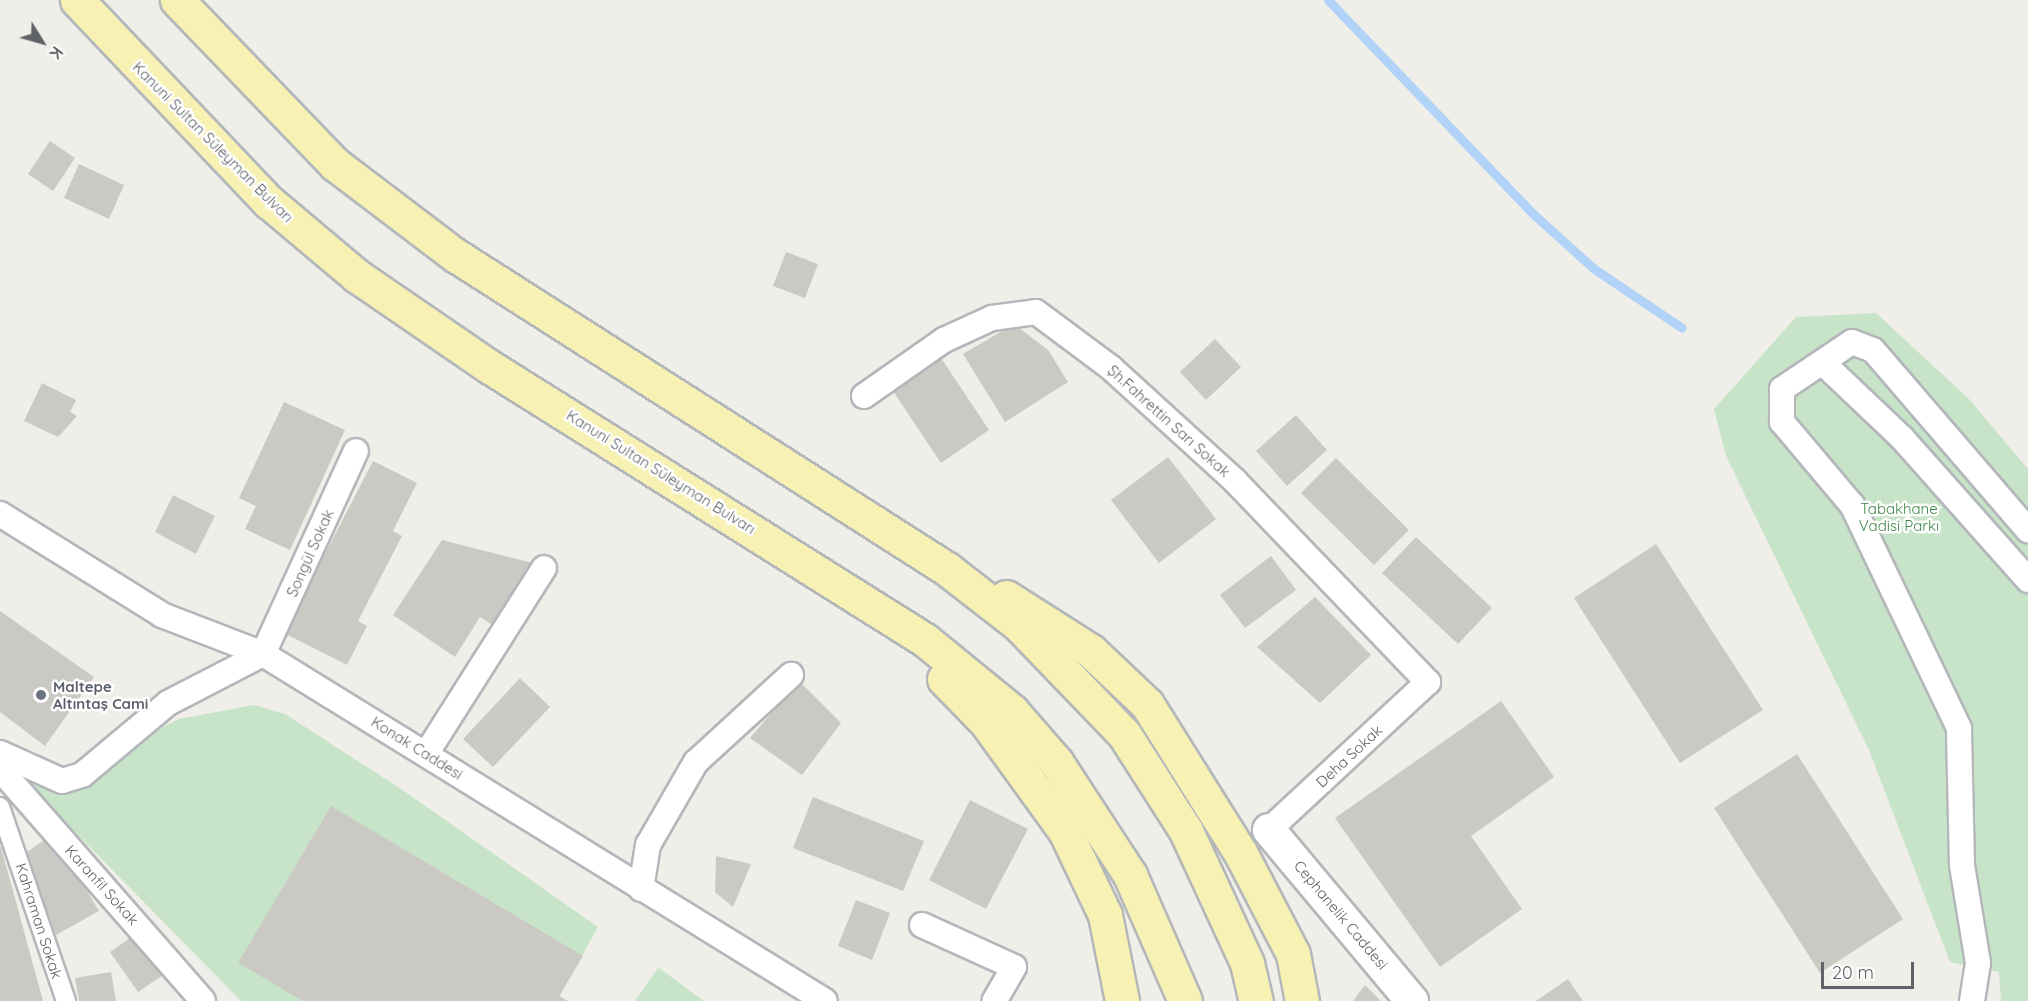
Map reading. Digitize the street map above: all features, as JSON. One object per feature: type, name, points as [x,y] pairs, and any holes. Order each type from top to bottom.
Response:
[{"type":"main road","name":"Kanuni Sultan Süleyman Bulvarı","points":[[77,0],[269,202],[357,276],[490,367],[925,640],[1012,711],[1057,763],[1130,875],[1183,996]]},
{"type":"main road","points":[[177,0],[334,164],[455,255],[947,569],[1019,625],[1124,734],[1186,831],[1247,963],[1256,1001]]},
{"type":"main road","points":[[947,569],[1035,611],[1091,651],[1147,704],[1245,862],[1293,954],[1302,1001]]},
{"type":"main road","points":[[853,594],[986,722],[1065,831],[1105,915],[1122,1001]]},
{"type":"street","name":"Şh.Fahrettin Sarı Sokak","points":[[864,396],[944,340],[992,318],[1036,312],[1111,368],[1235,482],[1428,682]]},
{"type":"street","points":[[1972,1001],[1978,963],[1962,866],[1959,728],[1852,505],[1782,422],[1782,389],[1798,374],[1823,363],[1852,342],[1873,350],[2028,530]]},
{"type":"street","points":[[1823,363],[1902,438],[2028,580]]},
{"type":"street","name":"Songül Sokak","points":[[263,654],[356,451]]},
{"type":"street","name":"Konak Caddesi","points":[[0,514],[162,615],[263,654],[825,1001]]},
{"type":"street","points":[[426,753],[544,568]]},
{"type":"street","points":[[0,753],[62,781],[82,775],[168,703],[263,654]]},
{"type":"street","points":[[641,889],[648,845],[696,762],[790,675]]},
{"type":"street","name":"Deha Sokak","points":[[1269,830],[1428,682]]},
{"type":"street","name":"Karanfil Sokak","points":[[0,769],[203,1001]]},
{"type":"street","name":"Kahraman Sokak","points":[[0,807],[66,1001]]},
{"type":"street","name":"Cephanelik Caddesi","points":[[1269,830],[1412,1001]]},
{"type":"street","points":[[922,925],[1014,968],[994,1001]]},
{"type":"green space","name":"Tabakhane Vadisi Parkı","points":[[1876,313],[1969,399],[2028,469],[2028,1001],[2001,1001],[1999,972],[1950,962],[1869,750],[1726,456],[1714,409],[1796,317]]},
{"type":"green space","points":[[254,705],[285,714],[401,789],[598,927],[557,1001],[241,1001],[26,782],[66,792],[96,780],[151,733],[179,719]]},
{"type":"green space","points":[[659,968],[704,1001],[635,1001]]},
{"type":"building","points":[[50,141],[75,158],[53,191],[28,174]]},
{"type":"building","points":[[79,164],[124,185],[109,219],[64,198]]},
{"type":"building","points":[[786,252],[818,264],[805,298],[773,286]]},
{"type":"building","points":[[1014,324],[1048,350],[1068,382],[1005,422],[963,354]]},
{"type":"building","points":[[1215,339],[1241,367],[1206,400],[1180,372]]},
{"type":"building","points":[[941,358],[989,430],[941,463],[893,391]]},
{"type":"building","points":[[42,383],[76,400],[70,412],[77,416],[58,437],[24,421]]},
{"type":"building","points":[[284,402],[345,430],[290,550],[245,529],[256,506],[239,498]]},
{"type":"building","points":[[1296,415],[1327,450],[1287,486],[1256,451]]},
{"type":"building","points":[[1168,457],[1216,519],[1159,563],[1111,500]]},
{"type":"building","points":[[1336,458],[1409,530],[1374,565],[1301,493]]},
{"type":"building","points":[[373,461],[417,483],[393,531],[402,536],[358,621],[367,626],[347,665],[284,633]]},
{"type":"building","points":[[173,495],[215,516],[196,554],[155,532]]},
{"type":"building","points":[[1416,537],[1492,608],[1458,644],[1382,573]]},
{"type":"building","points":[[442,540],[533,563],[494,626],[480,617],[455,657],[393,615]]},
{"type":"building","points":[[1656,544],[1763,710],[1680,763],[1574,598]]},
{"type":"building","points":[[1271,556],[1296,590],[1245,628],[1220,595]]},
{"type":"building","points":[[1315,597],[1371,655],[1320,703],[1257,647]]},
{"type":"building","name":"Maltepe Altıntaş Cami","points":[[0,611],[94,677],[45,746],[0,712]]},
{"type":"building","points":[[520,678],[550,707],[493,767],[463,739]]},
{"type":"building","points":[[799,681],[841,723],[802,775],[750,738]]},
{"type":"building","points":[[1501,701],[1554,777],[1471,836],[1522,909],[1440,967],[1335,818]]},
{"type":"building","points":[[1797,754],[1903,919],[1820,973],[1714,808]]},
{"type":"building","points":[[813,797],[924,841],[903,891],[793,848]]},
{"type":"building","points":[[970,800],[1028,829],[986,909],[929,880]]},
{"type":"building","points":[[331,806],[583,956],[559,996],[568,1001],[303,1001],[238,963]]},
{"type":"building","points":[[53,834],[99,911],[56,935],[24,854]]},
{"type":"building","points":[[1,847],[43,1001],[0,1001]]},
{"type":"building","points":[[716,856],[751,864],[733,907],[715,892]]},
{"type":"building","points":[[856,900],[890,913],[872,960],[838,946]]},
{"type":"building","points":[[137,933],[166,973],[138,992],[110,952]]},
{"type":"building","points":[[111,972],[116,1001],[79,1001],[75,978]]},
{"type":"building","points":[[1568,979],[1583,1001],[1536,1001]]},
{"type":"building","points":[[1365,985],[1381,1001],[1353,1001]]},
{"type":"waterway","points":[[1328,0],[1530,211],[1593,268],[1682,328]]},
{"type":"place","name":"Maltepe Altıntaş Cami","points":[[41,695]]}]
